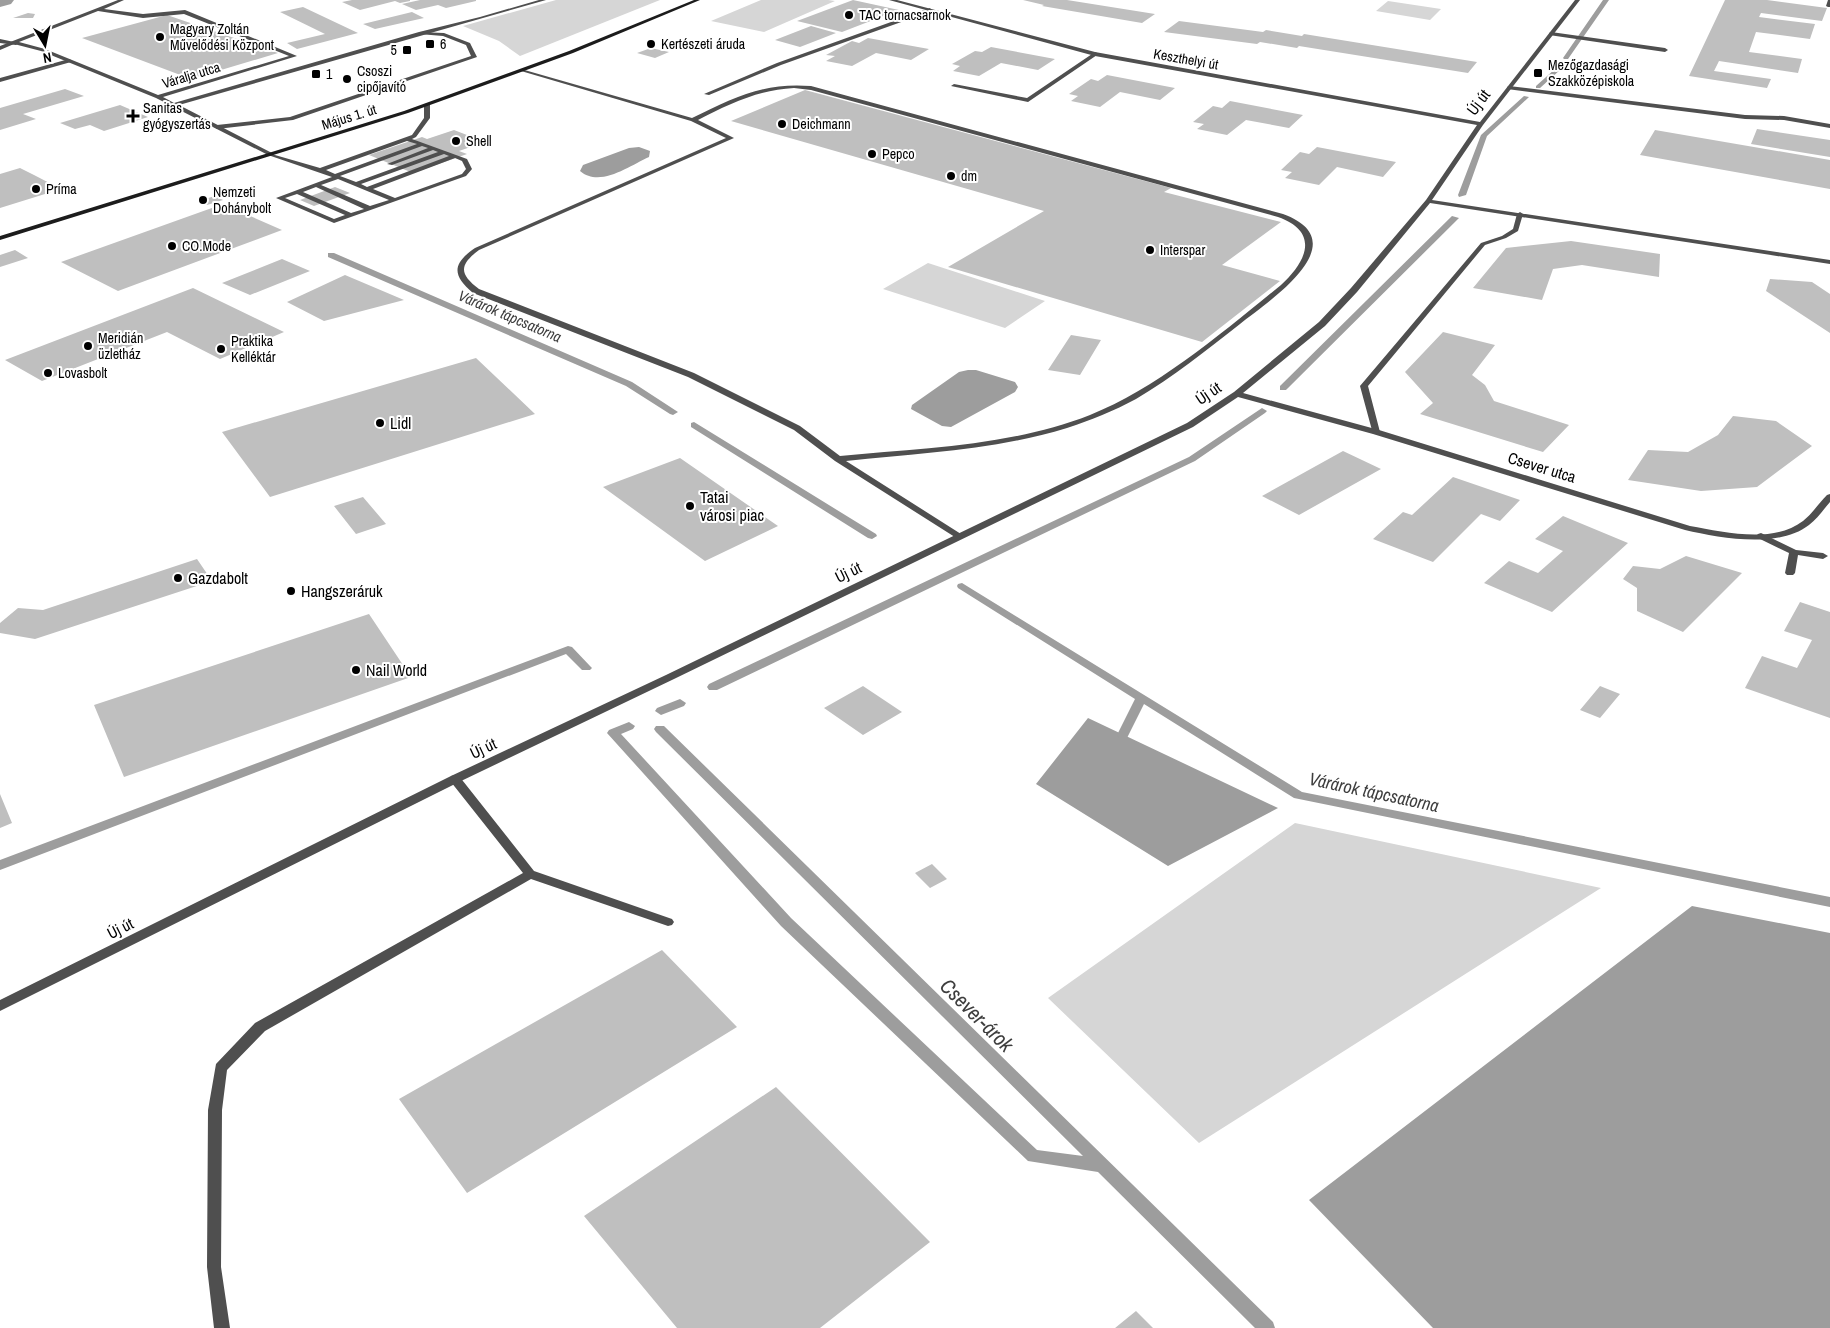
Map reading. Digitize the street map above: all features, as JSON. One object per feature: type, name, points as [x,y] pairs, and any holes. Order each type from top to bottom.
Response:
[{"type":"main road","name":"Május 1. út","points":[[0,238],[427,105],[524,70],[698,0]]},
{"type":"street","name":"Váralja utca","points":[[0,48],[122,0]]},
{"type":"street","points":[[173,105],[421,33],[544,0]]},
{"type":"street","name":"Keszthelyi út","points":[[891,0],[1095,54],[1481,124]]},
{"type":"street","name":"Új út","points":[[0,1006],[455,779],[1190,425],[1237,394],[1322,324],[1354,290],[1428,201],[1481,124],[1578,0]]},
{"type":"street","name":"Váralja utca","points":[[100,10],[143,16],[185,12],[294,56],[158,97]]},
{"type":"street","points":[[707,94],[779,64],[930,10]]},
{"type":"street","points":[[217,127],[291,119],[474,57],[468,44],[444,35],[421,33]]},
{"type":"street","points":[[1551,34],[1666,50]]},
{"type":"street","points":[[0,41],[16,42],[43,50],[158,97],[270,154],[320,170],[395,200]]},
{"type":"street","points":[[954,86],[1028,100],[1095,54]]},
{"type":"street","points":[[0,80],[69,61]]},
{"type":"street","points":[[524,70],[693,120],[731,138],[476,249],[463,259],[460,275],[464,282],[476,291],[699,379],[797,428],[838,460],[958,536]]},
{"type":"street","points":[[693,120],[745,94],[762,88],[785,86],[811,88],[1270,212],[1289,218],[1307,234],[1309,242],[1306,255],[1294,277],[1194,357],[1142,391],[1092,417],[1022,437],[956,447],[838,460]]},
{"type":"street","points":[[1509,88],[1745,117],[1784,118],[1830,126]]},
{"type":"street","points":[[320,170],[414,136],[427,118],[427,105]]},
{"type":"street","points":[[408,138],[455,156],[468,163],[470,169],[464,175],[334,221],[279,198],[423,144]]},
{"type":"street","points":[[347,181],[434,148]]},
{"type":"street","points":[[356,184],[444,152]]},
{"type":"street","points":[[367,189],[455,156]]},
{"type":"street","points":[[316,185],[370,209]]},
{"type":"street","points":[[298,192],[351,215]]},
{"type":"street","points":[[1428,201],[1830,262]]},
{"type":"street","points":[[1376,432],[1364,386],[1483,244],[1504,237],[1516,230],[1520,214]]},
{"type":"street","name":"Csever utca","points":[[1237,394],[1376,432],[1688,528],[1728,536],[1761,536],[1789,531],[1805,524],[1830,497]]},
{"type":"street","points":[[1761,536],[1794,552],[1823,556]]},
{"type":"street","points":[[1790,573],[1794,552]]},
{"type":"street","points":[[455,779],[530,874],[668,922]]},
{"type":"street","points":[[222,1328],[214,1267],[215,1110],[221,1068],[260,1027],[530,874]]},
{"type":"shaded area","points":[[556,0],[660,0],[520,56],[499,41],[463,26]]},
{"type":"shaded area","points":[[761,0],[835,1],[764,32],[711,21]]},
{"type":"shaded area","points":[[1388,1],[1441,9],[1430,20],[1376,11]]},
{"type":"shaded area","points":[[639,147],[650,151],[649,157],[624,170],[596,177],[588,176],[580,171],[583,165],[629,148]]},
{"type":"shaded area","points":[[928,263],[1045,301],[1005,328],[883,289]]},
{"type":"shaded area","points":[[976,370],[1015,382],[1018,387],[1015,392],[951,427],[942,426],[911,409],[912,405],[959,372]]},
{"type":"shaded area","points":[[1088,718],[1278,808],[1168,866],[1036,784]]},
{"type":"shaded area","points":[[1295,823],[1601,888],[1199,1143],[1048,998]]},
{"type":"shaded area","points":[[1692,906],[1830,933],[1830,1328],[1433,1328],[1309,1200]]},
{"type":"building","points":[[352,0],[410,1],[400,3],[395,1],[360,10],[342,2]]},
{"type":"building","points":[[420,0],[476,1],[446,8],[438,5],[416,10],[402,4]]},
{"type":"building","name":"TAC tornacsarnok","points":[[853,0],[899,10],[842,32],[797,21]]},
{"type":"building","points":[[1023,0],[1067,0],[1155,14],[1142,23],[1042,6],[1044,5]]},
{"type":"building","points":[[1725,0],[1767,0],[1827,8],[1822,21],[1761,13],[1759,17],[1815,24],[1810,39],[1756,32],[1749,52],[1802,59],[1798,73],[1719,61],[1714,71],[1771,79],[1767,88],[1689,76]]},
{"type":"building","points":[[303,7],[358,33],[297,49],[287,43],[325,34],[280,12]]},
{"type":"building","points":[[412,12],[424,18],[375,29],[363,24]]},
{"type":"building","points":[[28,13],[35,14],[33,18],[13,18]]},
{"type":"building","points":[[167,15],[278,53],[191,79],[82,38]]},
{"type":"building","points":[[1179,21],[1263,32],[1266,30],[1302,36],[1304,34],[1477,62],[1468,73],[1299,46],[1297,48],[1260,42],[1257,44],[1164,32]]},
{"type":"building","points":[[811,26],[836,33],[800,47],[775,40]]},
{"type":"building","points":[[868,38],[929,49],[911,60],[876,53],[852,66],[826,61],[835,56],[826,55],[852,41],[859,43]]},
{"type":"building","points":[[991,47],[1055,59],[1038,70],[1001,63],[979,76],[953,71],[960,66],[952,64],[975,51],[982,52]]},
{"type":"building","points":[[651,48],[669,52],[655,58],[637,53]]},
{"type":"building","points":[[1107,75],[1175,88],[1160,100],[1120,92],[1100,107],[1071,101],[1078,96],[1069,94],[1091,79],[1098,81]]},
{"type":"building","points":[[65,89],[84,96],[23,114],[36,119],[0,130],[0,108]]},
{"type":"building","points":[[805,90],[1171,188],[1164,192],[1281,222],[1222,265],[1280,281],[1202,342],[948,267],[1044,211],[731,121]]},
{"type":"building","points":[[1230,101],[1303,115],[1289,128],[1246,120],[1227,135],[1197,129],[1204,124],[1193,122],[1213,106],[1222,108]]},
{"type":"building","points":[[120,105],[148,117],[104,131],[90,125],[75,129],[60,123]]},
{"type":"building","points":[[1757,129],[1830,140],[1830,157],[1751,144]]},
{"type":"building","points":[[454,130],[485,142],[459,151],[467,154],[413,173],[369,155],[422,137],[427,139]]},
{"type":"building","points":[[1655,130],[1830,160],[1830,189],[1640,155]]},
{"type":"building","points":[[1317,147],[1396,162],[1383,177],[1337,167],[1319,185],[1285,178],[1292,172],[1281,170],[1300,152],[1309,154]]},
{"type":"building","points":[[20,168],[61,189],[0,208],[0,174]]},
{"type":"building","points":[[335,187],[350,193],[314,206],[300,200]]},
{"type":"building","points":[[215,196],[223,200],[207,205],[198,201]]},
{"type":"building","name":"CO.Mode","points":[[223,204],[282,230],[118,291],[61,262]]},
{"type":"building","points":[[1571,241],[1660,254],[1659,277],[1582,265],[1553,269],[1542,300],[1473,288],[1506,248]]},
{"type":"building","points":[[15,250],[28,258],[0,267],[0,255]]},
{"type":"building","points":[[282,259],[310,271],[250,295],[222,283]]},
{"type":"building","points":[[345,275],[404,300],[324,321],[287,302]]},
{"type":"building","points":[[1770,279],[1812,282],[1830,294],[1830,333],[1766,291]]},
{"type":"building","name":"Meridián üzletház","points":[[193,288],[284,332],[220,359],[167,332],[42,381],[5,360]]},
{"type":"building","points":[[1443,332],[1495,345],[1472,375],[1485,385],[1494,401],[1569,425],[1543,452],[1420,414],[1433,403],[1405,372]]},
{"type":"building","points":[[1071,335],[1101,340],[1080,375],[1048,370]]},
{"type":"building","name":"Lidl","points":[[476,358],[535,414],[270,497],[222,432]]},
{"type":"building","points":[[1733,416],[1776,421],[1812,446],[1757,487],[1701,491],[1628,480],[1648,450],[1688,452],[1718,435]]},
{"type":"building","points":[[1343,451],[1381,469],[1299,515],[1262,496]]},
{"type":"building","name":"Tatai városi piac","points":[[680,458],[778,526],[705,561],[603,487]]},
{"type":"building","points":[[1453,477],[1520,500],[1500,521],[1481,514],[1433,562],[1373,539],[1403,512],[1412,515]]},
{"type":"building","points":[[363,497],[386,524],[356,534],[334,506]]},
{"type":"building","points":[[1563,516],[1628,543],[1552,612],[1484,583],[1509,561],[1538,573],[1563,551],[1535,539]]},
{"type":"building","points":[[1686,556],[1742,573],[1683,632],[1637,611],[1637,588],[1623,579],[1633,566],[1660,569]]},
{"type":"building","points":[[197,559],[212,581],[35,639],[0,633],[0,623],[18,608],[43,610]]},
{"type":"building","points":[[1800,602],[1830,612],[1830,718],[1745,688],[1762,656],[1797,668],[1812,640],[1784,631]]},
{"type":"building","points":[[369,614],[411,677],[124,777],[94,705]]},
{"type":"building","points":[[863,686],[902,712],[863,735],[824,708]]},
{"type":"building","points":[[1600,686],[1620,694],[1600,718],[1580,710]]},
{"type":"building","points":[[0,794],[12,823],[0,828]]},
{"type":"building","points":[[932,864],[947,879],[930,888],[915,873]]},
{"type":"building","points":[[662,950],[737,1027],[467,1193],[399,1099]]},
{"type":"building","points":[[776,1087],[930,1242],[820,1328],[677,1328],[584,1216]]},
{"type":"building","points":[[1136,1311],[1153,1328],[1115,1328]]},
{"type":"waterway","points":[[0,1],[4,0]]},
{"type":"waterway","points":[[1566,58],[1606,0]]},
{"type":"waterway","points":[[1538,87],[1557,70]]},
{"type":"waterway","points":[[1462,195],[1484,135],[1526,97]]},
{"type":"waterway","points":[[1283,388],[1455,218]]},
{"type":"waterway","name":"Várárok tápcsatorna","points":[[331,255],[629,384],[673,412]]},
{"type":"waterway","points":[[713,687],[1192,459],[1262,411]]},
{"type":"waterway","name":"Várárok tápcsatorna","points":[[694,425],[872,536]]},
{"type":"waterway","name":"Várárok tápcsatorna","points":[[962,586],[1298,795],[1830,902]]},
{"type":"waterway","points":[[0,865],[568,649],[586,668]]},
{"type":"waterway","points":[[1123,735],[1141,698]]},
{"type":"waterway","points":[[661,711],[680,703]]},
{"type":"waterway","points":[[629,726],[613,733],[786,922],[1033,1156],[1103,1166]]},
{"type":"waterway","name":"Csever-árok","points":[[660,729],[1103,1166]]},
{"type":"waterway","name":"Csever-árok","points":[[1103,1166],[1267,1328]]},
{"type":"place","name":"TAC tornacsarnok","points":[[849,15]]},
{"type":"place","name":"Magyary Zoltán Művelődési Központ","points":[[160,37]]},
{"type":"place","name":"6","points":[[430,44]]},
{"type":"place","name":"Kertészeti áruda","points":[[651,44]]},
{"type":"place","name":"5","points":[[407,50]]},
{"type":"place","name":"Mezőgazdasági Szakközépiskola","points":[[1538,73]]},
{"type":"place","name":"1","points":[[316,74]]},
{"type":"place","name":"Csoszi cipőjavító","points":[[347,79]]},
{"type":"place","name":"Sanitas gyógyszertás","points":[[133,116]]},
{"type":"place","name":"Deichmann","points":[[782,124]]},
{"type":"place","name":"Shell","points":[[456,141]]},
{"type":"place","name":"Pepco","points":[[872,154]]},
{"type":"place","name":"dm","points":[[951,176]]},
{"type":"place","name":"Príma","points":[[36,189]]},
{"type":"place","name":"Nemzeti Dohánybolt","points":[[203,200]]},
{"type":"place","name":"CO.Mode","points":[[172,246]]},
{"type":"place","name":"Interspar","points":[[1150,250]]},
{"type":"place","name":"Meridián üzletház","points":[[88,346]]},
{"type":"place","name":"Praktika Kelléktár","points":[[221,349]]},
{"type":"place","name":"Lovasbolt","points":[[48,373]]},
{"type":"place","name":"Lidl","points":[[380,423]]},
{"type":"place","name":"Tatai városi piac","points":[[690,506]]},
{"type":"place","name":"Gazdabolt","points":[[178,578]]},
{"type":"place","name":"Hangszeráruk","points":[[291,591]]},
{"type":"place","name":"Nail World","points":[[356,670]]}]
